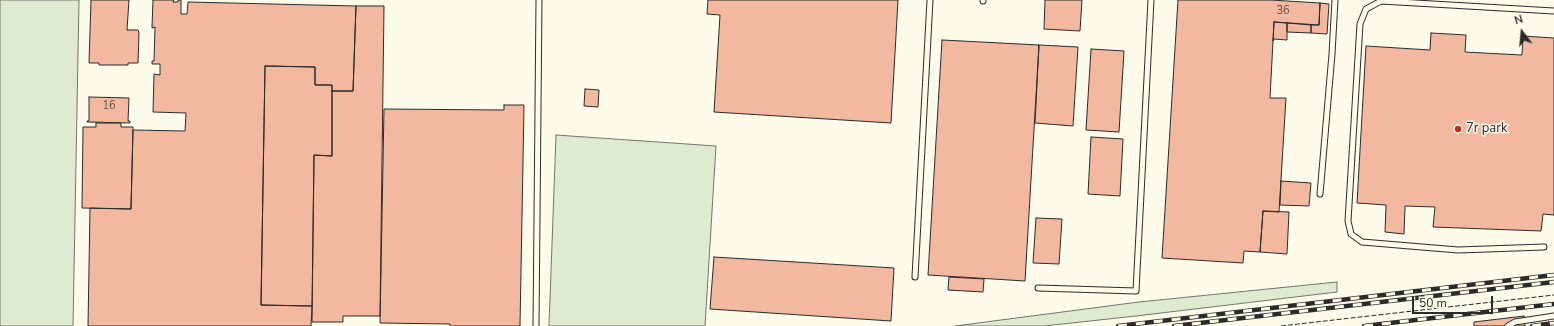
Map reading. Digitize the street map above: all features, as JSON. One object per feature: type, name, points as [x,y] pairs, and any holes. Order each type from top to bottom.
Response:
[{"type":"lane","points":[[536,326],[539,0]]},
{"type":"lane","points":[[915,277],[930,0]]},
{"type":"lane","points":[[1038,288],[1136,292],[1151,0]]},
{"type":"lane","points":[[1320,194],[1335,0]]},
{"type":"lane","points":[[1544,247],[1458,250],[1362,242],[1351,234],[1348,221],[1360,24],[1366,9],[1381,1],[1554,11]]},
{"type":"lane","points":[[1508,326],[1515,322],[1554,316]]},
{"type":"green space","points":[[0,0],[79,0],[73,326],[0,326]]},
{"type":"green space","points":[[556,135],[716,146],[705,326],[549,326]]},
{"type":"green space","points":[[1337,282],[1337,292],[1136,316],[1044,326],[955,326],[1139,302]]},
{"type":"building","points":[[91,0],[129,0],[127,30],[138,30],[139,33],[138,63],[128,63],[128,65],[99,65],[99,63],[89,63]]},
{"type":"building","points":[[153,0],[174,0],[173,2],[178,2],[178,0],[181,0],[181,14],[187,14],[188,2],[356,6],[353,91],[332,91],[332,85],[315,85],[315,67],[265,66],[261,305],[312,306],[311,326],[88,326],[90,208],[131,209],[133,130],[185,131],[186,113],[153,112],[154,74],[160,75],[160,64],[152,64],[152,61],[154,61],[155,27],[152,28]]},
{"type":"building","points":[[708,0],[898,0],[891,123],[714,112],[720,15],[707,14]]},
{"type":"building","points":[[1045,0],[1082,0],[1080,31],[1044,29]]},
{"type":"building","points":[[1178,0],[1271,0],[1320,3],[1319,25],[1274,22],[1270,98],[1286,98],[1279,212],[1263,211],[1260,252],[1244,251],[1243,263],[1162,258]]},
{"type":"building","points":[[1320,3],[1329,4],[1327,34],[1311,33],[1311,25],[1319,25]]},
{"type":"building","points":[[356,6],[384,6],[380,316],[343,316],[343,322],[312,322],[314,155],[332,156],[332,91],[353,91]]},
{"type":"building","points":[[1274,22],[1287,23],[1287,40],[1274,39],[1273,41]]},
{"type":"building","points":[[1287,23],[1311,25],[1311,33],[1287,32]]},
{"type":"building","name":"7r park","points":[[1431,33],[1466,35],[1465,52],[1522,55],[1523,36],[1554,38],[1554,215],[1543,214],[1541,231],[1433,227],[1435,207],[1405,206],[1404,234],[1385,232],[1386,205],[1357,203],[1366,46],[1430,50]]},
{"type":"building","points":[[942,40],[1039,45],[1025,281],[928,275]]},
{"type":"building","points":[[1039,45],[1078,47],[1073,126],[1035,123]]},
{"type":"building","points":[[1091,49],[1124,51],[1119,132],[1086,130]]},
{"type":"building","points":[[265,66],[315,67],[315,85],[332,85],[332,156],[314,155],[312,306],[261,305]]},
{"type":"building","points":[[585,89],[599,90],[598,107],[584,106]]},
{"type":"building","points":[[89,97],[129,98],[128,121],[130,121],[130,123],[87,122],[89,121]]},
{"type":"building","points":[[504,105],[524,105],[520,326],[450,326],[450,324],[380,323],[384,109],[504,110]]},
{"type":"building","points":[[96,123],[121,123],[121,127],[133,127],[131,209],[82,208],[83,127],[96,127]]},
{"type":"building","points":[[1091,137],[1123,139],[1120,196],[1088,194]]},
{"type":"building","points":[[1281,181],[1311,183],[1309,206],[1280,205]]},
{"type":"building","points":[[1263,211],[1289,212],[1287,254],[1260,252]]},
{"type":"building","points":[[1036,218],[1062,219],[1059,264],[1033,263]]},
{"type":"building","points":[[714,257],[894,268],[891,321],[710,309]]},
{"type":"building","points":[[949,277],[984,279],[983,292],[948,290]]},
{"type":"building","points":[[1524,316],[1525,326],[1474,326],[1474,322]]},
{"type":"railway","points":[[1118,326],[1554,275]]},
{"type":"railway","points":[[1174,326],[1554,282]]},
{"type":"railway","points":[[1364,326],[1554,304]]},
{"type":"railway","points":[[1532,326],[1554,323]]},
{"type":"fence","points":[[1281,326],[1554,295]]},
{"type":"place","name":"7r park","points":[[1458,129]]}]
